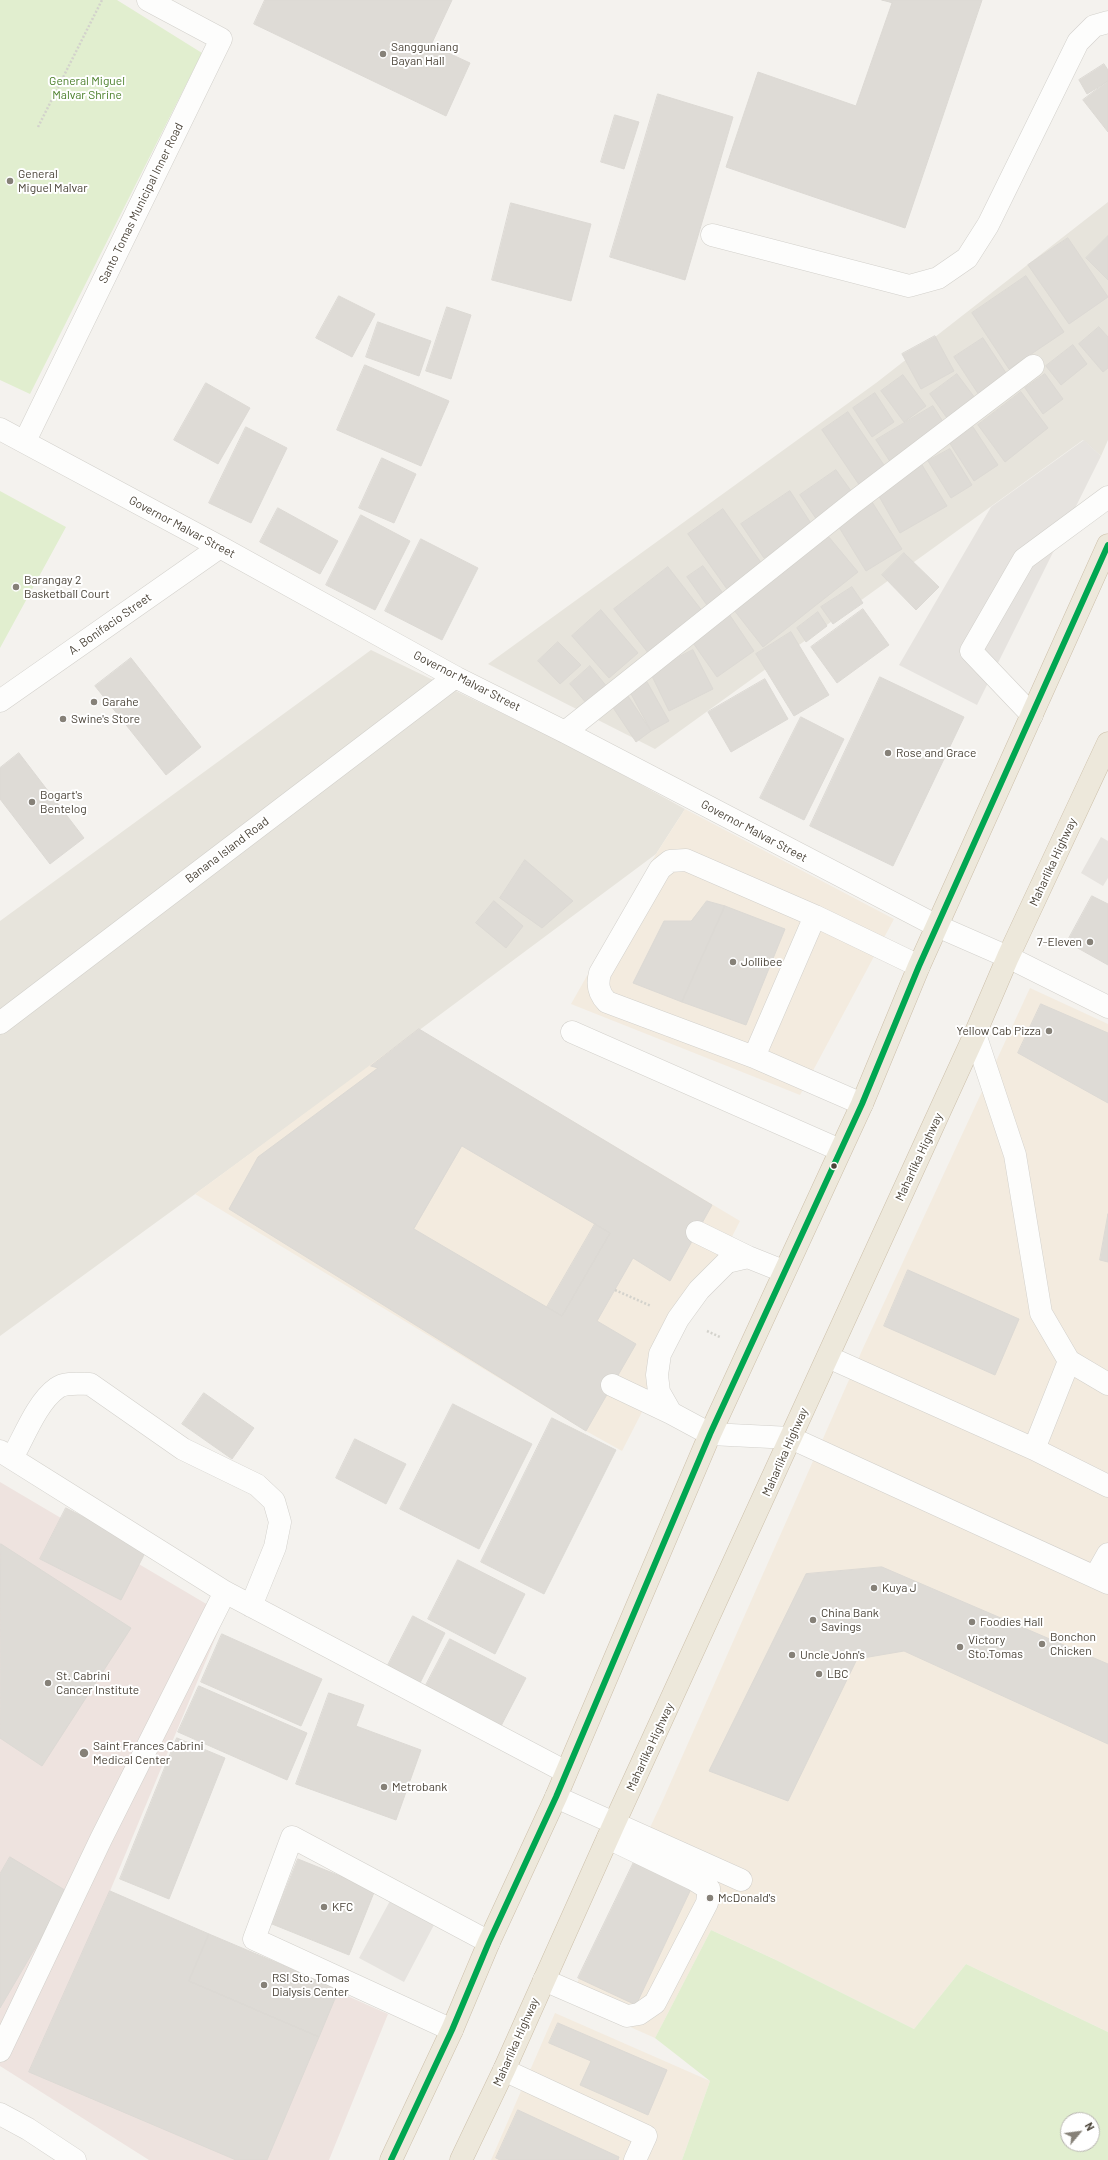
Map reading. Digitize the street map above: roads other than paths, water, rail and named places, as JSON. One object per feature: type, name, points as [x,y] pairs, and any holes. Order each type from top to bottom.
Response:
[{"type":"highway","points":[[391,2160],[452,2030],[489,1942],[556,1797],[710,1434],[783,1271],[862,1104],[919,966],[1108,544]]},
{"type":"highway","name":"Maharlika Highway","points":[[461,2160],[504,2070],[611,1831],[975,1034],[1008,957],[1108,743]]},
{"type":"street","name":"Santo Tomas Municipal Inner Road","points":[[25,442],[221,39],[148,0]]},
{"type":"street","points":[[712,235],[909,286],[938,278],[968,258],[988,225],[1078,42],[1094,26],[1108,22]]},
{"type":"street","points":[[566,732],[854,502],[1033,366]]},
{"type":"street","name":"Governor Malvar Street","points":[[0,429],[220,547],[455,677],[566,732],[937,926],[1008,957],[1108,1007]]},
{"type":"street","points":[[1032,715],[971,651],[1024,558],[1108,497]]},
{"type":"street","name":"A. Bonifacio Street","points":[[0,701],[220,547]]},
{"type":"street","name":"Banana Island Road","points":[[0,1023],[455,677]]},
{"type":"street","points":[[862,1104],[754,1057],[607,1002],[602,997],[599,989],[600,973],[660,869],[670,861],[686,860],[815,916],[919,966]]},
{"type":"street","points":[[754,1057],[815,916]]},
{"type":"street","points":[[572,1032],[840,1150]]},
{"type":"street","points":[[975,1034],[1015,1155],[1041,1313],[1069,1362],[1108,1384]]},
{"type":"street","points":[[697,1232],[748,1258],[783,1271]]},
{"type":"street","points":[[670,1413],[659,1392],[657,1375],[660,1354],[678,1319],[699,1290],[727,1262],[748,1258]]},
{"type":"street","points":[[828,1357],[1034,1449],[1108,1486]]},
{"type":"street","points":[[1034,1449],[1069,1362]]},
{"type":"street","points":[[251,1606],[275,1548],[280,1522],[274,1502],[257,1485],[183,1449],[90,1384],[73,1384],[58,1387],[43,1402],[6,1454],[225,1592],[251,1606],[566,1772]]},
{"type":"street","points":[[612,1385],[710,1434],[791,1438],[1101,1580],[1108,1554]]},
{"type":"street","points":[[0,2051],[101,1839],[225,1592]]},
{"type":"street","points":[[544,1980],[627,2016],[640,2014],[655,2003],[707,1903],[709,1889],[556,1797]]},
{"type":"street","points":[[611,1831],[741,1880]]},
{"type":"street","points":[[452,2030],[254,1939],[292,1837],[489,1942]]},
{"type":"street","points":[[504,2070],[646,2136],[635,2160]]},
{"type":"street","points":[[0,2114],[28,2129],[75,2160]]},
{"type":"place","name":"Sangguniang Bayan Hall","points":[[383,54]]},
{"type":"place","name":"General Miguel Malvar","points":[[10,181]]},
{"type":"place","name":"Barangay 2 Basketball Court","points":[[16,587]]},
{"type":"place","name":"Garahe","points":[[94,702]]},
{"type":"place","name":"Swine's Store","points":[[63,719]]},
{"type":"place","name":"Rose and Grace","points":[[888,753]]},
{"type":"place","name":"Bogart's Bentelog","points":[[32,802]]},
{"type":"place","name":"7-Eleven","points":[[1090,942]]},
{"type":"place","name":"Jollibee","points":[[733,962]]},
{"type":"place","name":"Yellow Cab Pizza","points":[[1049,1031]]},
{"type":"place","name":"Kuya J","points":[[874,1588]]},
{"type":"place","name":"China Bank Savings","points":[[813,1620]]},
{"type":"place","name":"Foodies Hall","points":[[972,1622]]},
{"type":"place","name":"Bonchon Chicken","points":[[1042,1644]]},
{"type":"place","name":"Victory Sto.Tomas","points":[[960,1647]]},
{"type":"place","name":"Uncle John's","points":[[792,1655]]},
{"type":"place","name":"LBC","points":[[819,1674]]},
{"type":"place","name":"St. Cabrini Cancer Institute","points":[[48,1683]]},
{"type":"place","name":"Saint Frances Cabrini Medical Center","points":[[84,1753]]},
{"type":"place","name":"Metrobank","points":[[384,1787]]},
{"type":"place","name":"McDonald's","points":[[710,1898]]},
{"type":"place","name":"KFC","points":[[324,1907]]},
{"type":"place","name":"RSI Sto. Tomas Dialysis Center","points":[[264,1985]]},
{"type":"park label","name":"General Miguel Malvar Shrine","points":[[87,88]]}]
